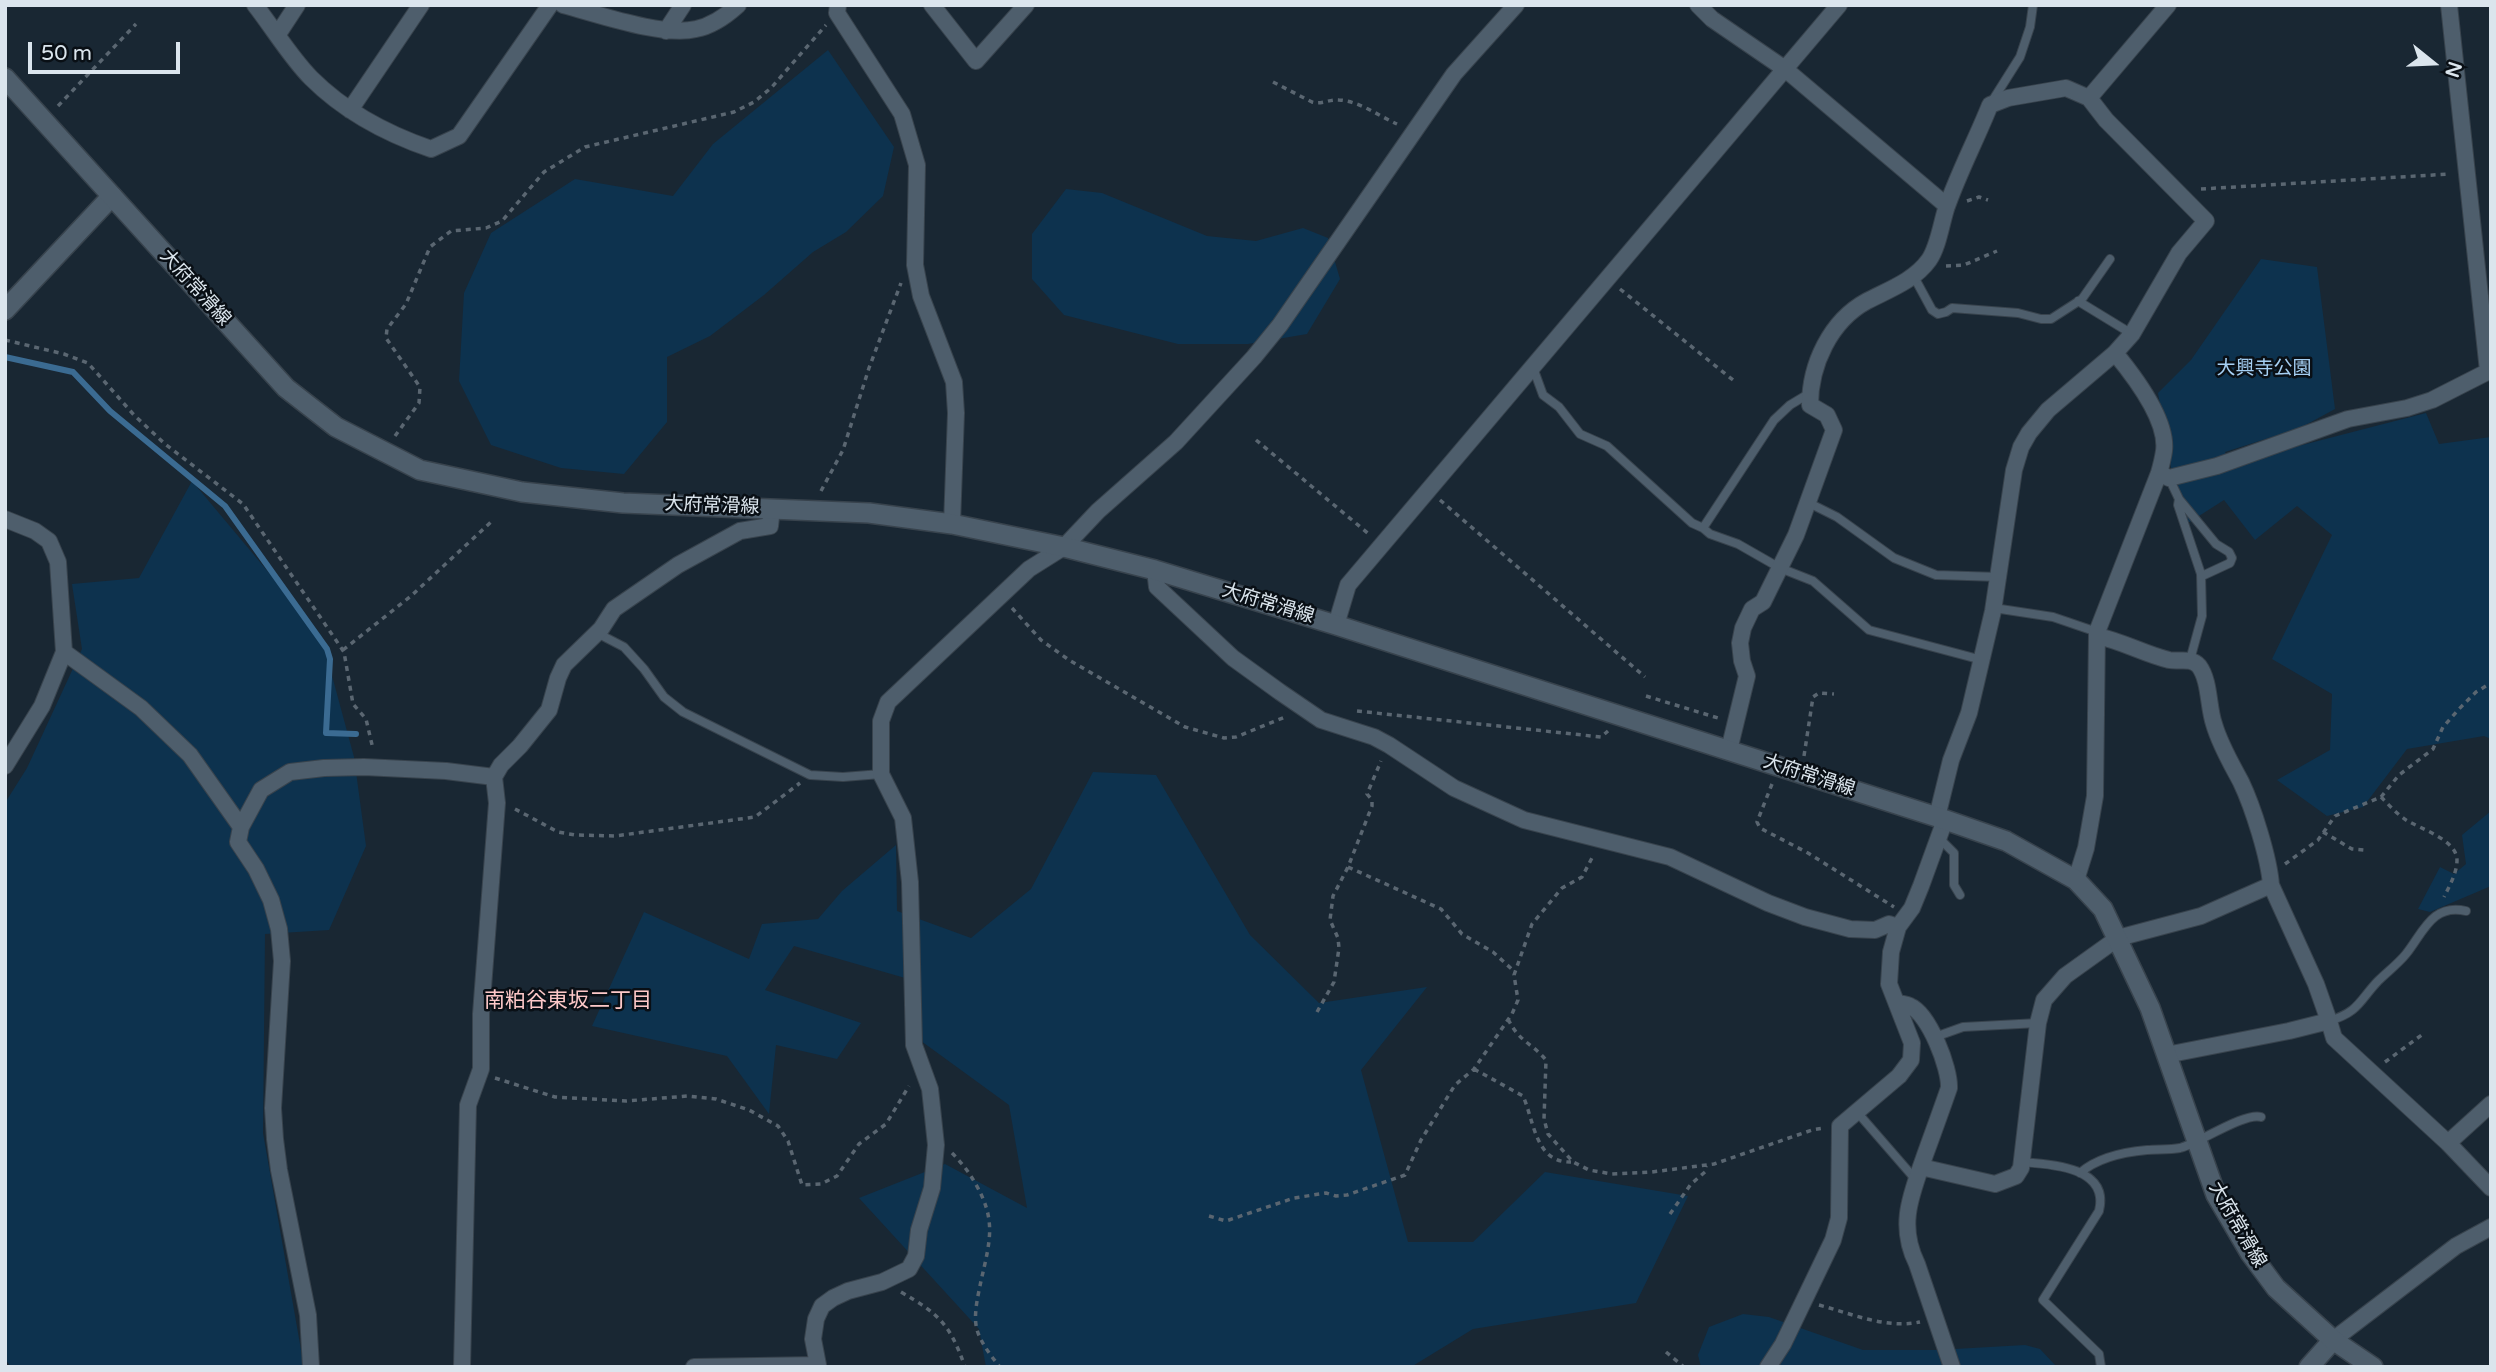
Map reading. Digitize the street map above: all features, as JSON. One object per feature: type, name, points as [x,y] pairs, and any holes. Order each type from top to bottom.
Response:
[{"type":"main road","name":"大府常滑線","points":[[5,78],[286,388],[336,427],[420,470],[522,492],[623,503],[869,513],[953,524],[1064,547],[1155,570],[1336,625],[1801,773],[1940,825],[2006,841],[2076,880],[2103,909],[2150,1008],[2216,1195],[2250,1254],[2276,1288],[2333,1340],[2373,1367]]},
{"type":"main road","points":[[5,310],[112,196]]},
{"type":"main road","points":[[2309,1367],[2333,1340]]},
{"type":"street","points":[[255,5],[310,78],[375,125],[431,149],[459,136],[550,5]]},
{"type":"street","points":[[278,34],[297,5]]},
{"type":"street","points":[[351,110],[421,5]]},
{"type":"street","points":[[563,5],[666,31],[696,29],[727,15],[738,5]]},
{"type":"street","points":[[666,31],[683,5]]},
{"type":"street","points":[[938,8],[976,61],[1026,5]]},
{"type":"street","points":[[694,1367],[818,1365],[813,1339],[816,1319],[822,1306],[848,1291],[885,1280],[909,1269],[916,1256],[919,1230],[932,1188],[936,1152],[930,1089],[914,1045],[910,882],[903,818],[881,774],[881,721],[888,702],[1029,569],[1064,547],[1098,511],[1176,442],[1254,358],[1280,325],[1454,74],[1516,5]]},
{"type":"street","points":[[1698,5],[1712,19],[1785,69],[1947,206]]},
{"type":"street","points":[[1336,625],[1348,585],[1839,5]]},
{"type":"street","points":[[2089,98],[2168,5]]},
{"type":"street","points":[[2164,475],[2217,466],[2348,419],[2407,408],[2432,400],[2489,371],[2449,5]]},
{"type":"street","points":[[838,9],[902,114],[917,165],[915,265],[921,296],[954,383],[956,413],[953,524]]},
{"type":"street","points":[[1729,750],[1747,676],[1741,652],[1743,628],[1752,609],[1763,602],[1796,536],[1834,429],[1826,415],[1810,405],[1814,370],[1822,348],[1838,326],[1863,303],[1909,280],[1930,260],[1947,206],[1990,106],[2008,98],[2066,88],[2089,98],[2106,120],[2206,221],[2179,253],[2132,334],[2115,353],[2048,410],[2021,447],[2014,470],[1994,608],[1969,713],[1951,760],[1940,825],[1917,897],[1902,922],[1888,969],[1889,984],[1899,1003],[1912,1043],[1911,1060],[1899,1076],[1839,1126],[1839,1218],[1833,1240],[1783,1344],[1768,1367]]},
{"type":"street","points":[[2076,880],[2086,848],[2095,796],[2097,634],[2164,475],[2165,448],[2156,416],[2137,379],[2115,353]]},
{"type":"street","points":[[463,1367],[468,1105],[481,1069],[481,1014],[497,803],[494,777],[501,765],[549,710],[564,665],[597,633],[614,609],[678,565],[740,531],[770,526],[772,509]]},
{"type":"street","points":[[5,519],[35,531],[49,541],[58,562],[64,652],[41,706],[5,766]]},
{"type":"street","points":[[1155,570],[1157,587],[1233,658],[1321,720],[1374,737],[1454,788],[1524,820],[1670,857],[1768,904],[1805,917],[1850,929],[1875,930],[1902,922]]},
{"type":"street","points":[[2097,634],[2170,660],[2190,660],[2198,666],[2203,675],[2214,724],[2228,760],[2241,783],[2271,878],[2316,984],[2334,1038],[2448,1143],[2491,1188]]},
{"type":"street","points":[[64,652],[141,708],[190,755],[241,827]]},
{"type":"street","points":[[311,1367],[308,1315],[275,1139],[273,1108],[282,961],[279,929],[271,900],[238,842],[241,827],[261,790],[290,772],[343,767],[446,771],[494,777]]},
{"type":"street","points":[[1919,1173],[1994,1184],[2016,1176],[2022,1162],[2038,1023],[2044,999],[2064,976],[2118,938],[2201,916],[2271,878]]},
{"type":"street","points":[[1899,1003],[1912,1006],[1935,1037],[1950,1075],[1949,1088],[1910,1194],[1906,1216],[1909,1248],[1952,1367]]},
{"type":"street","points":[[2166,1055],[2329,1021]]},
{"type":"street","points":[[2448,1143],[2491,1104]]},
{"type":"street","points":[[2333,1340],[2456,1246],[2491,1227]]},
{"type":"lane","points":[[1990,106],[1996,92],[2020,57],[2030,27],[2033,5]]},
{"type":"lane","points":[[1913,275],[1932,310],[1938,314],[1946,313],[1952,308],[2018,313],[2051,319],[2078,301],[2110,258]]},
{"type":"lane","points":[[2078,301],[2132,334]]},
{"type":"lane","points":[[1529,369],[1535,373],[1543,395],[1559,407],[1580,434],[1607,446],[1692,523],[1710,534],[1738,544],[1780,568],[1813,581],[1869,630],[1982,660]]},
{"type":"lane","points":[[1703,528],[1774,421],[1790,405],[1810,393]]},
{"type":"lane","points":[[2164,475],[2179,499],[2232,558],[2230,563],[2202,576]]},
{"type":"lane","points":[[2179,499],[2178,505],[2202,576],[2202,616],[2190,660]]},
{"type":"lane","points":[[1807,502],[1837,517],[1894,558],[1936,575],[2000,576]]},
{"type":"lane","points":[[1994,608],[2053,617],[2097,634]]},
{"type":"lane","points":[[597,633],[624,647],[645,669],[664,697],[683,712],[810,775],[843,778],[881,774]]},
{"type":"lane","points":[[1940,825],[1954,853],[1954,885],[1960,895]]},
{"type":"lane","points":[[2329,1021],[2361,1004],[2376,983],[2406,954],[2418,934],[2439,914],[2455,908],[2466,911]]},
{"type":"lane","points":[[1935,1037],[1963,1027],[2038,1023]]},
{"type":"lane","points":[[1857,1112],[1919,1173]]},
{"type":"lane","points":[[2080,1173],[2089,1165],[2105,1159],[2145,1150],[2180,1148],[2249,1116],[2261,1117]]},
{"type":"lane","points":[[2022,1162],[2063,1167],[2088,1176],[2099,1189],[2102,1201],[2099,1211],[2043,1300],[2099,1354],[2101,1367]]},
{"type":"path","points":[[384,452],[419,403],[420,387],[390,346],[386,338],[387,329],[406,304],[430,247],[451,231],[486,228],[502,221],[544,172],[585,147],[734,112],[754,102],[771,88],[838,9]]},
{"type":"path","points":[[44,121],[136,24]]},
{"type":"path","points":[[1273,82],[1312,103],[1338,99],[1350,102],[1414,131]]},
{"type":"path","points":[[2200,190],[2468,173]]},
{"type":"path","points":[[1930,260],[1938,267],[1964,265],[1997,251]]},
{"type":"path","points":[[815,510],[819,493],[843,450],[898,286],[915,265]]},
{"type":"path","points":[[1608,279],[1733,380]]},
{"type":"path","points":[[5,340],[64,354],[88,363],[134,415],[165,444],[243,504],[343,650],[353,704],[366,719],[370,740],[384,769]]},
{"type":"path","points":[[1256,440],[1382,545]]},
{"type":"path","points":[[1428,490],[1645,677]]},
{"type":"path","points":[[343,650],[411,596],[491,522]]},
{"type":"path","points":[[2271,878],[2318,839],[2340,813],[2381,797],[2399,775],[2433,749],[2443,727],[2459,709],[2476,692],[2491,684]]},
{"type":"path","points":[[1801,773],[1814,697],[1819,693],[1834,694]]},
{"type":"path","points":[[1646,696],[1735,724]]},
{"type":"path","points":[[1317,1012],[1334,982],[1339,948],[1330,911],[1333,896],[1348,867],[1372,806],[1372,800],[1367,794],[1389,745]]},
{"type":"path","points":[[1779,766],[1759,814],[1757,822],[1760,828],[1851,879],[1894,907],[1902,922]]},
{"type":"path","points":[[497,803],[511,806],[558,832],[615,836],[755,817],[810,775]]},
{"type":"path","points":[[2381,797],[2403,818],[2446,842],[2454,850],[2458,859],[2439,914]]},
{"type":"path","points":[[2323,832],[2353,849],[2364,850]]},
{"type":"path","points":[[1209,1216],[1226,1221],[1294,1198],[1326,1193],[1348,1195],[1405,1175],[1421,1140],[1455,1085],[1474,1069],[1518,1000],[1515,972],[1532,925],[1562,888],[1582,877],[1601,838]]},
{"type":"path","points":[[1348,867],[1441,909],[1462,934],[1493,952],[1515,972]]},
{"type":"path","points":[[1508,1019],[1516,1035],[1546,1059],[1544,1119],[1548,1133],[1573,1161],[1589,1170],[1612,1174],[1706,1165],[1812,1130],[1839,1126]]},
{"type":"path","points":[[2371,1072],[2423,1034]]},
{"type":"path","points":[[479,1075],[508,1081],[555,1097],[626,1101],[688,1096],[716,1099],[749,1111],[778,1126],[788,1141],[802,1185],[811,1185],[821,1184],[837,1176],[859,1144],[886,1124],[921,1066]]},
{"type":"path","points":[[1474,1069],[1523,1096],[1541,1147],[1565,1162],[1573,1161]]},
{"type":"path","points":[[936,1152],[952,1153],[986,1201],[990,1240],[978,1293],[976,1319],[977,1330],[1000,1367]]},
{"type":"path","points":[[1670,1214],[1691,1184],[1705,1172],[1706,1165]]},
{"type":"path","points":[[885,1280],[915,1298],[945,1322],[965,1367]]},
{"type":"path","points":[[1804,1301],[1868,1320],[1901,1325],[1936,1318]]},
{"type":"path","points":[[1666,1352],[1684,1367]]},
{"type":"green space","points":[[828,50],[894,147],[883,196],[846,232],[813,252],[764,295],[710,336],[667,357],[667,422],[624,474],[561,468],[491,445],[459,381],[464,293],[491,233],[575,179],[673,196],[713,144]]},
{"type":"green space","points":[[1066,189],[1102,193],[1207,236],[1256,241],[1303,228],[1328,238],[1340,279],[1307,334],[1248,344],[1178,344],[1064,315],[1032,279],[1032,234]]},
{"type":"green space","name":"大興寺公園","points":[[2261,259],[2317,267],[2335,409],[2300,428],[2225,452],[2229,464],[2426,413],[2439,444],[2491,437],[2491,739],[2484,736],[2407,749],[2363,807],[2327,816],[2277,780],[2330,750],[2332,694],[2272,659],[2332,535],[2297,506],[2255,540],[2224,500],[2188,523],[2172,474],[2158,393],[2191,360]]},
{"type":"green space","points":[[192,481],[321,635],[354,757],[366,846],[329,930],[265,934],[263,1133],[304,1367],[11,1367],[5,1359],[5,803],[27,768],[82,649],[72,584],[139,578]]},
{"type":"green space","points":[[1093,772],[1156,775],[1250,935],[1319,1003],[1427,987],[1361,1070],[1408,1242],[1473,1242],[1545,1172],[1688,1196],[1636,1303],[1473,1329],[1411,1367],[986,1367],[979,1329],[859,1198],[945,1164],[1027,1208],[1009,1105],[917,1038],[919,982],[794,946],[765,990],[861,1023],[837,1059],[776,1045],[769,1114],[727,1056],[592,1026],[644,912],[749,959],[762,924],[818,919],[842,891],[896,845],[897,911],[971,938],[1031,889]]},
{"type":"green space","points":[[2491,811],[2491,886],[2430,912],[2418,909],[2440,867],[2454,874],[2466,864],[2462,835]]},
{"type":"green space","points":[[1743,1314],[1769,1317],[1863,1350],[1937,1350],[2025,1345],[2040,1349],[2056,1366],[1701,1367],[1698,1355],[1709,1327]]},
{"type":"waterway","points":[[5,357],[73,372],[110,411],[225,506],[327,649],[330,659],[326,733],[356,734]]},
{"type":"district","name":"南粕谷東坂二丁目","points":[[568,1001]]}]
